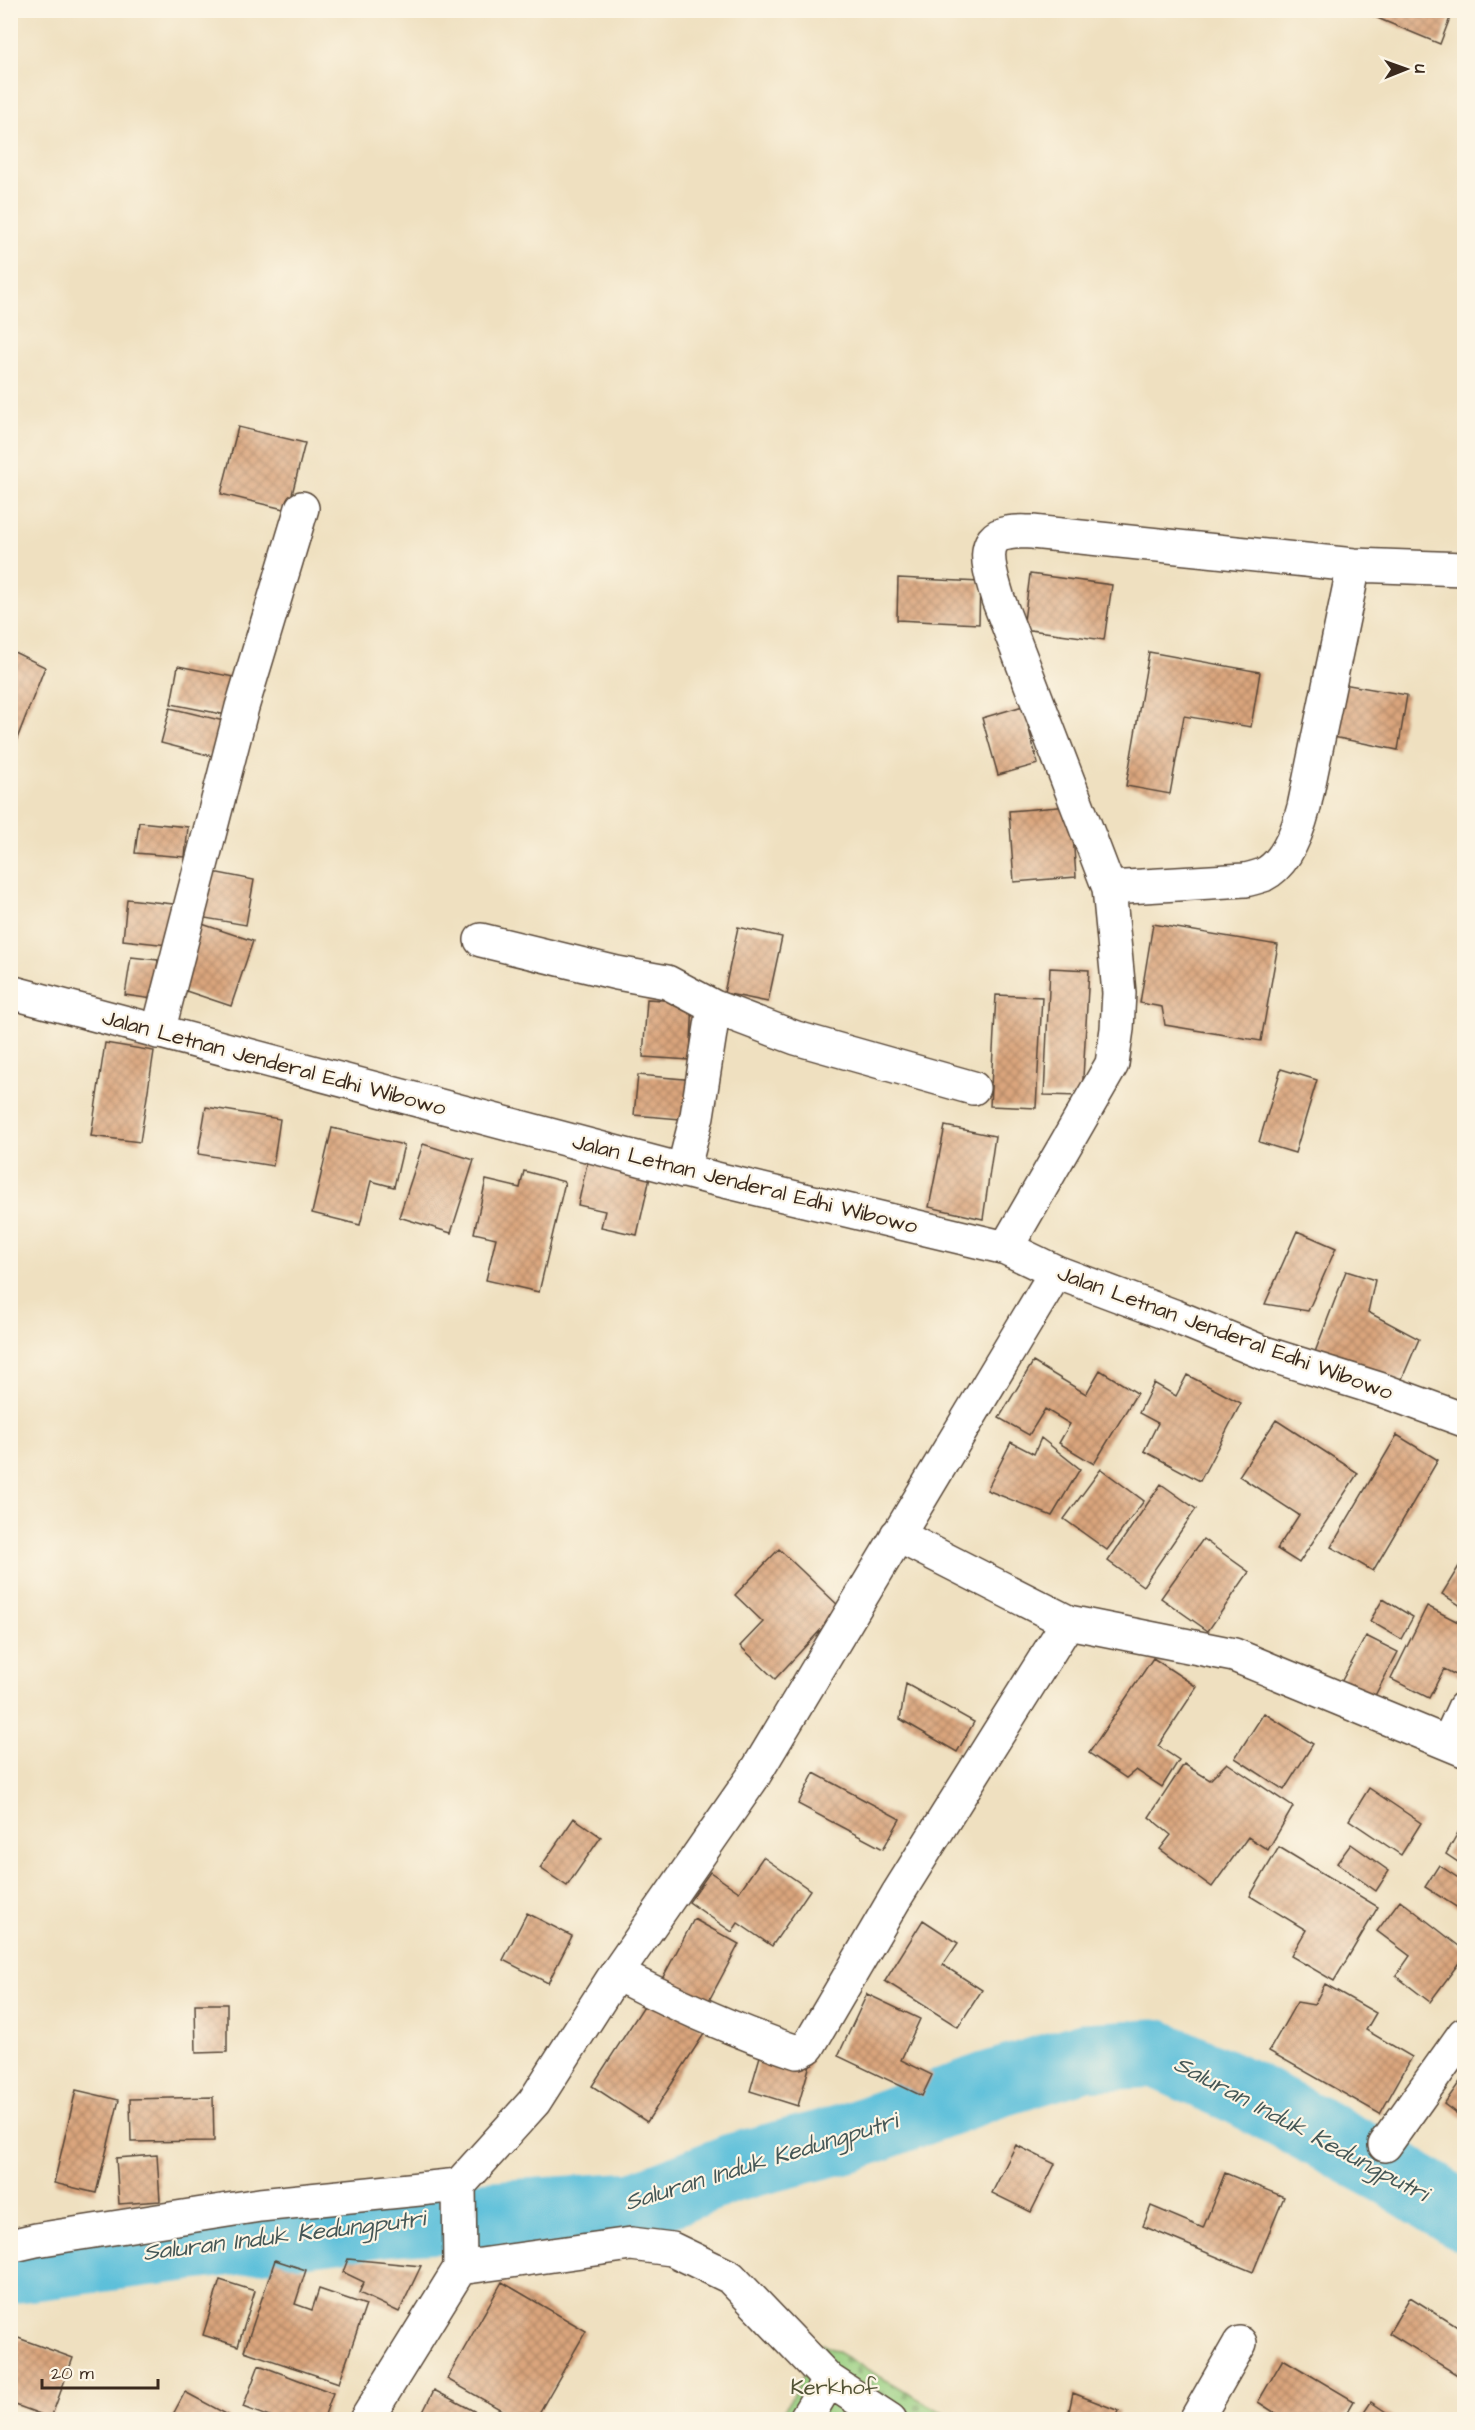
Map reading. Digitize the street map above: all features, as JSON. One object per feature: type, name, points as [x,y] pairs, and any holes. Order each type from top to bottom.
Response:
[{"type":"street","points":[[158,1032],[239,719],[302,508]]},
{"type":"street","points":[[1006,1248],[1112,1064],[1118,1029],[1119,993],[1109,888],[998,599],[987,560],[990,547],[997,538],[1005,533],[1032,532],[1354,565],[1464,569]]},
{"type":"street","points":[[1109,888],[1245,880],[1265,874],[1283,857],[1299,826],[1304,807],[1354,565]]},
{"type":"street","points":[[481,940],[617,973],[668,982],[714,1007],[796,1038],[973,1088]]},
{"type":"street","name":"Jalan Letnan Jenderal Edhi Wibowo","points":[[10,992],[683,1171],[1006,1248],[1056,1272],[1174,1316],[1264,1353],[1379,1389],[1464,1420]]},
{"type":"street","points":[[683,1171],[697,1116],[714,1007]]},
{"type":"street","points":[[366,2420],[460,2268],[459,2208],[534,2102],[617,1974],[753,1778],[1056,1272]]},
{"type":"street","points":[[897,1535],[1068,1622],[1234,1654],[1456,1746],[1464,1708]]},
{"type":"street","points":[[617,1974],[652,1992],[796,2052],[808,2047],[897,1895],[1068,1622]]},
{"type":"street","points":[[1385,2145],[1464,2034]]},
{"type":"street","points":[[10,2246],[260,2205],[459,2208]]},
{"type":"street","points":[[460,2268],[631,2244],[672,2249],[730,2277],[829,2380],[890,2420]]},
{"type":"street","points":[[1196,2420],[1240,2343]]},
{"type":"street","points":[[805,2420],[829,2380]]},
{"type":"green space","name":"Kerkhof","points":[[822,2343],[953,2419],[779,2420]]},
{"type":"building","points":[[1358,10],[1453,10],[1440,44]]},
{"type":"building","points":[[238,427],[305,443],[288,510],[221,494]]},
{"type":"building","points":[[1030,574],[1112,585],[1104,640],[1023,629]]},
{"type":"building","points":[[898,578],[980,582],[979,624],[897,620]]},
{"type":"building","points":[[10,650],[45,667],[11,754],[10,754]]},
{"type":"building","points":[[1149,652],[1260,672],[1251,727],[1184,716],[1170,794],[1126,786]]},
{"type":"building","points":[[178,666],[239,678],[232,716],[171,704]]},
{"type":"building","points":[[1343,684],[1407,695],[1398,750],[1333,737]]},
{"type":"building","points":[[1023,706],[1038,764],[998,775],[982,718]]},
{"type":"building","points":[[170,708],[228,722],[220,758],[161,743]]},
{"type":"building","points":[[1071,806],[1076,877],[1014,882],[1009,811]]},
{"type":"building","points":[[139,822],[188,827],[185,857],[135,853]]},
{"type":"building","points":[[208,871],[254,880],[246,925],[199,917]]},
{"type":"building","points":[[127,899],[173,904],[168,945],[123,940]]},
{"type":"building","points":[[199,923],[253,941],[231,1006],[177,988]]},
{"type":"building","points":[[1153,924],[1278,945],[1261,1041],[1165,1025],[1162,1007],[1140,1003]]},
{"type":"building","points":[[738,927],[782,937],[768,1002],[724,993]]},
{"type":"building","points":[[131,957],[158,960],[153,999],[125,995]]},
{"type":"building","points":[[1050,968],[1089,970],[1082,1096],[1044,1095]]},
{"type":"building","points":[[996,995],[1042,997],[1036,1108],[990,1106]]},
{"type":"building","points":[[647,999],[693,1002],[690,1060],[643,1057]]},
{"type":"building","points":[[105,1043],[154,1051],[140,1142],[91,1136]]},
{"type":"building","points":[[1281,1069],[1317,1080],[1295,1153],[1259,1142]]},
{"type":"building","points":[[638,1075],[695,1080],[692,1120],[634,1115]]},
{"type":"building","points":[[206,1107],[280,1119],[273,1166],[198,1154]]},
{"type":"building","points":[[945,1126],[995,1136],[983,1219],[929,1207]]},
{"type":"building","points":[[332,1128],[404,1145],[394,1187],[371,1181],[360,1225],[312,1213]]},
{"type":"building","points":[[423,1144],[474,1160],[451,1233],[399,1217]]},
{"type":"building","points":[[588,1159],[651,1173],[637,1235],[601,1227],[605,1211],[578,1205]]},
{"type":"building","points":[[524,1171],[565,1182],[539,1292],[486,1280],[496,1238],[474,1233],[486,1180],[520,1188]]},
{"type":"building","points":[[1297,1231],[1336,1248],[1308,1311],[1265,1304]]},
{"type":"building","points":[[1346,1271],[1375,1280],[1368,1312],[1419,1339],[1401,1381],[1315,1352]]},
{"type":"building","points":[[1033,1362],[1086,1394],[1100,1370],[1137,1393],[1094,1464],[1059,1443],[1070,1424],[1045,1409],[1029,1435],[999,1418]]},
{"type":"building","points":[[1187,1375],[1241,1403],[1200,1481],[1144,1451],[1158,1423],[1139,1413],[1154,1383],[1176,1396]]},
{"type":"building","points":[[1276,1420],[1358,1473],[1299,1563],[1277,1549],[1299,1515],[1239,1476]]},
{"type":"building","points":[[1397,1435],[1438,1460],[1373,1571],[1331,1547]]},
{"type":"building","points":[[1041,1438],[1080,1469],[1052,1516],[987,1490],[1011,1442],[1034,1454]]},
{"type":"building","points":[[1101,1469],[1144,1501],[1107,1550],[1064,1519]]},
{"type":"building","points":[[1161,1484],[1196,1509],[1143,1586],[1108,1561]]},
{"type":"building","points":[[1203,1539],[1249,1572],[1208,1631],[1161,1598]]},
{"type":"building","points":[[779,1549],[841,1608],[775,1679],[740,1646],[763,1622],[735,1595]]},
{"type":"building","points":[[1464,1558],[1464,1608],[1442,1594]]},
{"type":"building","points":[[1383,1599],[1413,1617],[1401,1639],[1370,1621]]},
{"type":"building","points":[[1427,1606],[1464,1625],[1464,1679],[1444,1669],[1429,1698],[1391,1679]]},
{"type":"building","points":[[1366,1636],[1398,1652],[1371,1703],[1339,1686]]},
{"type":"building","points":[[1153,1658],[1197,1687],[1158,1746],[1179,1760],[1162,1787],[1136,1770],[1126,1778],[1089,1753]]},
{"type":"building","points":[[906,1684],[974,1722],[957,1752],[900,1719]]},
{"type":"building","points":[[1264,1713],[1313,1744],[1284,1790],[1235,1758]]},
{"type":"building","points":[[1227,1763],[1293,1807],[1268,1850],[1248,1837],[1212,1887],[1160,1849],[1171,1835],[1149,1817],[1184,1764],[1210,1780]]},
{"type":"building","points":[[814,1773],[900,1819],[883,1849],[798,1804]]},
{"type":"building","points":[[1369,1788],[1421,1823],[1401,1855],[1349,1820]]},
{"type":"building","points":[[574,1818],[601,1837],[567,1886],[540,1868]]},
{"type":"building","points":[[1464,1822],[1464,1866],[1446,1854]]},
{"type":"building","points":[[1351,1844],[1389,1871],[1376,1891],[1337,1863]]},
{"type":"building","points":[[1279,1847],[1378,1907],[1334,1981],[1291,1956],[1306,1930],[1250,1896]]},
{"type":"building","points":[[763,1857],[810,1890],[772,1946],[738,1923],[732,1932],[689,1902],[710,1872],[739,1892]]},
{"type":"building","points":[[1439,1865],[1464,1882],[1464,1912],[1425,1887]]},
{"type":"building","points":[[1400,1900],[1464,1950],[1464,1956],[1430,2002],[1396,1976],[1410,1956],[1377,1931]]},
{"type":"building","points":[[527,1913],[572,1936],[548,1983],[503,1960]]},
{"type":"building","points":[[694,1919],[739,1944],[706,2006],[661,1981]]},
{"type":"building","points":[[923,1920],[958,1943],[943,1965],[982,1990],[958,2027],[885,1981]]},
{"type":"building","points":[[1325,1984],[1376,2013],[1366,2030],[1412,2057],[1380,2114],[1269,2051],[1297,2002],[1314,2005]]},
{"type":"building","points":[[867,1994],[920,2019],[901,2060],[932,2075],[922,2096],[838,2056]]},
{"type":"building","points":[[651,1995],[706,2031],[647,2122],[592,2086]]},
{"type":"building","points":[[195,2004],[227,2004],[227,2052],[196,2053]]},
{"type":"building","points":[[763,2046],[811,2061],[798,2106],[750,2091]]},
{"type":"building","points":[[1464,2076],[1464,2119],[1444,2104]]},
{"type":"building","points":[[76,2090],[119,2100],[96,2193],[54,2183]]},
{"type":"building","points":[[213,2097],[214,2141],[131,2142],[130,2099]]},
{"type":"building","points":[[1016,2145],[1055,2164],[1031,2212],[992,2193]]},
{"type":"building","points":[[157,2155],[160,2201],[119,2204],[116,2158]]},
{"type":"building","points":[[1225,2173],[1284,2197],[1253,2272],[1143,2226],[1151,2206],[1203,2228]]},
{"type":"building","points":[[348,2259],[421,2266],[399,2312],[359,2293],[364,2282],[343,2272]]},
{"type":"building","points":[[275,2260],[306,2270],[295,2304],[312,2310],[319,2289],[366,2305],[339,2383],[244,2351]]},
{"type":"building","points":[[220,2280],[255,2291],[238,2346],[203,2335]]},
{"type":"building","points":[[502,2282],[586,2331],[535,2420],[519,2420],[447,2379]]},
{"type":"building","points":[[1410,2297],[1464,2331],[1464,2367],[1459,2376],[1389,2333]]},
{"type":"building","points":[[10,2335],[73,2358],[51,2418],[10,2403]]},
{"type":"building","points":[[1283,2359],[1354,2401],[1343,2420],[1286,2420],[1258,2402]]},
{"type":"building","points":[[259,2365],[333,2393],[323,2420],[277,2420],[243,2407]]},
{"type":"building","points":[[434,2390],[491,2420],[419,2420]]},
{"type":"building","points":[[185,2392],[230,2416],[228,2420],[170,2420]]},
{"type":"building","points":[[1073,2393],[1119,2411],[1115,2420],[1067,2420]]},
{"type":"building","points":[[1371,2402],[1398,2420],[1359,2420]]},
{"type":"waterway","name":"Saluran Induk Kedungputri","points":[[10,2269],[393,2221],[636,2206],[732,2168],[847,2138],[989,2086],[1084,2057],[1155,2053],[1243,2092],[1394,2173],[1464,2217]]}]
